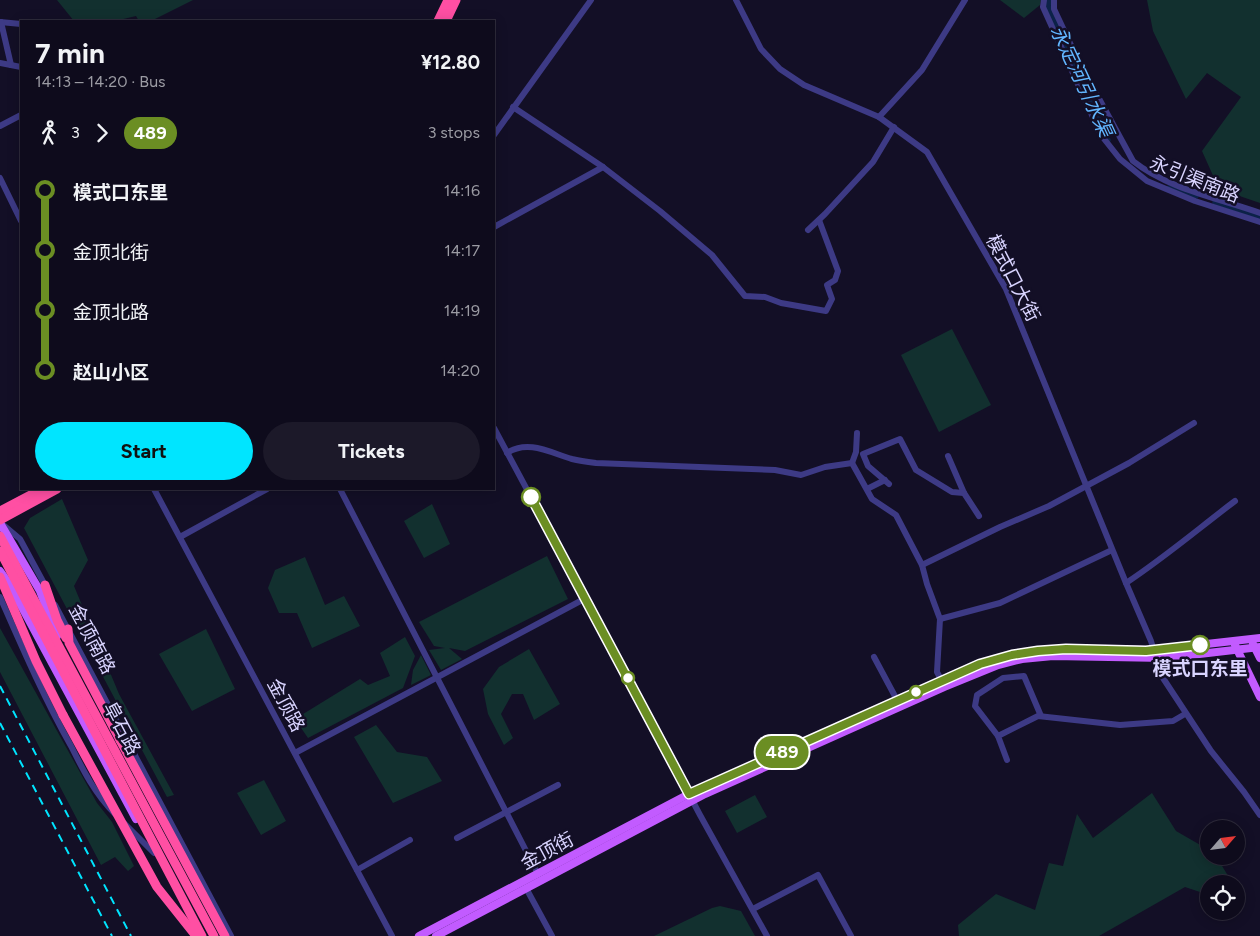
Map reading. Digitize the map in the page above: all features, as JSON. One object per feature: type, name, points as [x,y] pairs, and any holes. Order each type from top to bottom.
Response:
[{"type":"highway","points":[[438,20],[448,0]]},
{"type":"highway","points":[[446,20],[456,0]]},
{"type":"highway","points":[[0,511],[40,490]]},
{"type":"highway","points":[[0,522],[55,490]]},
{"type":"highway","name":"阜石路","points":[[0,536],[214,933]]},
{"type":"highway","name":"阜石路","points":[[0,551],[202,936]]},
{"type":"highway","points":[[0,577],[36,661],[63,715],[157,887],[197,936]]},
{"type":"highway","points":[[42,588],[120,740],[229,936]]},
{"type":"highway","points":[[68,629],[69,642]]},
{"type":"main road","points":[[0,522],[42,588],[58,637]]},
{"type":"main road","name":"金顶南路","points":[[0,531],[214,933]]},
{"type":"main road","points":[[0,571],[10,585],[197,936]]},
{"type":"main road","points":[[1155,654],[1260,638]]},
{"type":"main road","points":[[1251,639],[1257,647],[1260,658]]},
{"type":"main road","points":[[1234,641],[1236,650],[1260,697]]},
{"type":"main road","points":[[691,797],[943,684],[980,664],[1012,655],[1066,649],[1182,656],[1257,647]]},
{"type":"main road","points":[[691,797],[897,700],[943,684]]},
{"type":"main road","name":"金顶街","points":[[419,936],[691,797]]},
{"type":"main road","name":"金顶街","points":[[436,936],[691,797]]},
{"type":"street","points":[[495,133],[591,0]]},
{"type":"street","name":"模式口大街","points":[[736,0],[761,49],[780,69],[804,85],[879,117],[927,152],[1006,289],[1155,654]]},
{"type":"street","points":[[879,117],[922,70],[965,0]]},
{"type":"street","name":"永引渠南路","points":[[1044,0],[1043,7],[1100,135],[1120,159],[1146,182],[1195,201],[1260,222]]},
{"type":"street","points":[[1054,0],[1054,9],[1078,60],[1133,161],[1147,172],[1172,184],[1260,213]]},
{"type":"street","points":[[11,65],[0,22],[20,24]]},
{"type":"street","points":[[0,63],[20,67]]},
{"type":"street","points":[[513,106],[603,167],[712,255],[745,296],[765,297],[781,303],[826,311],[832,298],[827,285],[835,280],[838,271],[819,220]]},
{"type":"street","points":[[0,126],[20,115]]},
{"type":"street","points":[[808,230],[873,162],[894,127]]},
{"type":"street","points":[[495,226],[603,167]]},
{"type":"street","points":[[0,178],[20,219]]},
{"type":"street","points":[[922,565],[1050,506],[1129,463],[1194,422]]},
{"type":"street","points":[[495,430],[767,936]]},
{"type":"street","points":[[857,433],[856,452],[852,463],[872,499],[896,515],[922,565],[940,619],[937,672],[943,684]]},
{"type":"street","points":[[867,489],[887,482],[868,466],[863,454],[900,439],[916,470],[952,492],[964,493]]},
{"type":"street","points":[[507,453],[518,448],[536,447],[575,460],[596,463],[775,470],[802,475],[825,467],[852,463]]},
{"type":"street","points":[[948,456],[964,493],[979,516]]},
{"type":"street","name":"金顶路","points":[[155,490],[392,936]]},
{"type":"street","points":[[180,537],[265,490]]},
{"type":"street","points":[[341,490],[538,874]]},
{"type":"street","points":[[1126,583],[1156,564],[1181,542],[1235,501]]},
{"type":"street","points":[[940,619],[1000,603],[1112,550]]},
{"type":"street","name":"金顶南路","points":[[42,588],[68,629],[178,834],[229,936]]},
{"type":"street","points":[[0,597],[44,696],[89,781],[108,806],[154,853]]},
{"type":"street","points":[[295,753],[586,598]]},
{"type":"street","points":[[1155,654],[1162,675],[1185,714],[1260,815]]},
{"type":"street","points":[[874,657],[897,700]]},
{"type":"street","points":[[1008,760],[998,736],[975,706],[977,695],[1003,678],[1024,676],[1042,716]]},
{"type":"street","points":[[998,736],[1038,716],[1120,725],[1173,721],[1185,714]]},
{"type":"street","points":[[457,838],[558,786]]},
{"type":"street","points":[[175,857],[178,834]]},
{"type":"street","points":[[357,870],[410,840]]},
{"type":"street","points":[[753,909],[818,875],[851,936]]},
{"type":"street","points":[[526,888],[552,936]]},
{"type":"street","points":[[214,933],[229,936]]},
{"type":"green space","points":[[57,0],[193,0],[153,20],[138,20],[136,16],[119,20],[73,20]]},
{"type":"green space","points":[[1000,0],[1041,0],[1040,5],[1024,18]]},
{"type":"green space","points":[[1147,0],[1260,0],[1260,203],[1219,189],[1202,151],[1241,97],[1207,73],[1186,99],[1153,31]]},
{"type":"green space","points":[[952,329],[991,405],[939,432],[901,355]]},
{"type":"green space","points":[[62,499],[88,560],[74,586],[119,694],[174,795],[167,797],[24,528],[30,518]]},
{"type":"green space","points":[[432,504],[450,544],[424,558],[404,521]]},
{"type":"green space","points":[[547,556],[568,599],[465,651],[449,648],[462,659],[441,670],[429,650],[445,648],[434,646],[419,622]]},
{"type":"green space","points":[[305,557],[325,605],[344,596],[360,626],[312,648],[297,613],[279,613],[268,588],[275,570]]},
{"type":"green space","points":[[0,628],[97,803],[112,822],[134,866],[128,871],[115,857],[101,865],[0,672]]},
{"type":"green space","points":[[206,629],[235,689],[192,711],[159,654]]},
{"type":"green space","points":[[405,637],[415,656],[403,688],[308,738],[295,719],[360,679],[368,685],[390,676],[380,653]]},
{"type":"green space","points":[[529,649],[560,704],[534,720],[523,694],[512,694],[501,714],[513,738],[504,745],[488,714],[483,689],[499,667]]},
{"type":"green space","points":[[421,655],[431,675],[411,685],[413,670]]},
{"type":"green space","points":[[376,725],[397,752],[427,757],[442,781],[393,803],[354,737]]},
{"type":"green space","points":[[264,780],[286,821],[261,835],[237,793]]},
{"type":"green space","points":[[1152,793],[1176,831],[1200,845],[1200,865],[1221,865],[1228,875],[1200,875],[1200,892],[1185,887],[1099,936],[959,936],[958,925],[996,894],[1035,910],[1049,863],[1063,866],[1077,814],[1093,838]]},
{"type":"green space","points":[[755,795],[767,817],[737,833],[725,811]]},
{"type":"green space","points":[[720,906],[741,911],[755,936],[654,936],[712,908]]},
{"type":"waterway","name":"永定河引水渠","points":[[1049,0],[1048,6],[1108,140]]},
{"type":"waterway","name":"永定河引水渠","points":[[1169,188],[1196,196]]},
{"type":"waterway","name":"永定河引水渠","points":[[1215,202],[1260,218]]},
{"type":"railway","points":[[0,686],[131,936]]},
{"type":"railway","points":[[0,723],[112,936]]},
{"type":"bus line","name":"489","points":[[531,497],[689,794],[980,664],[1012,655],[1038,651],[1066,649],[1146,651],[1200,645]]},
{"type":"place","name":"模式口东里","points":[[1200,645]]}]
